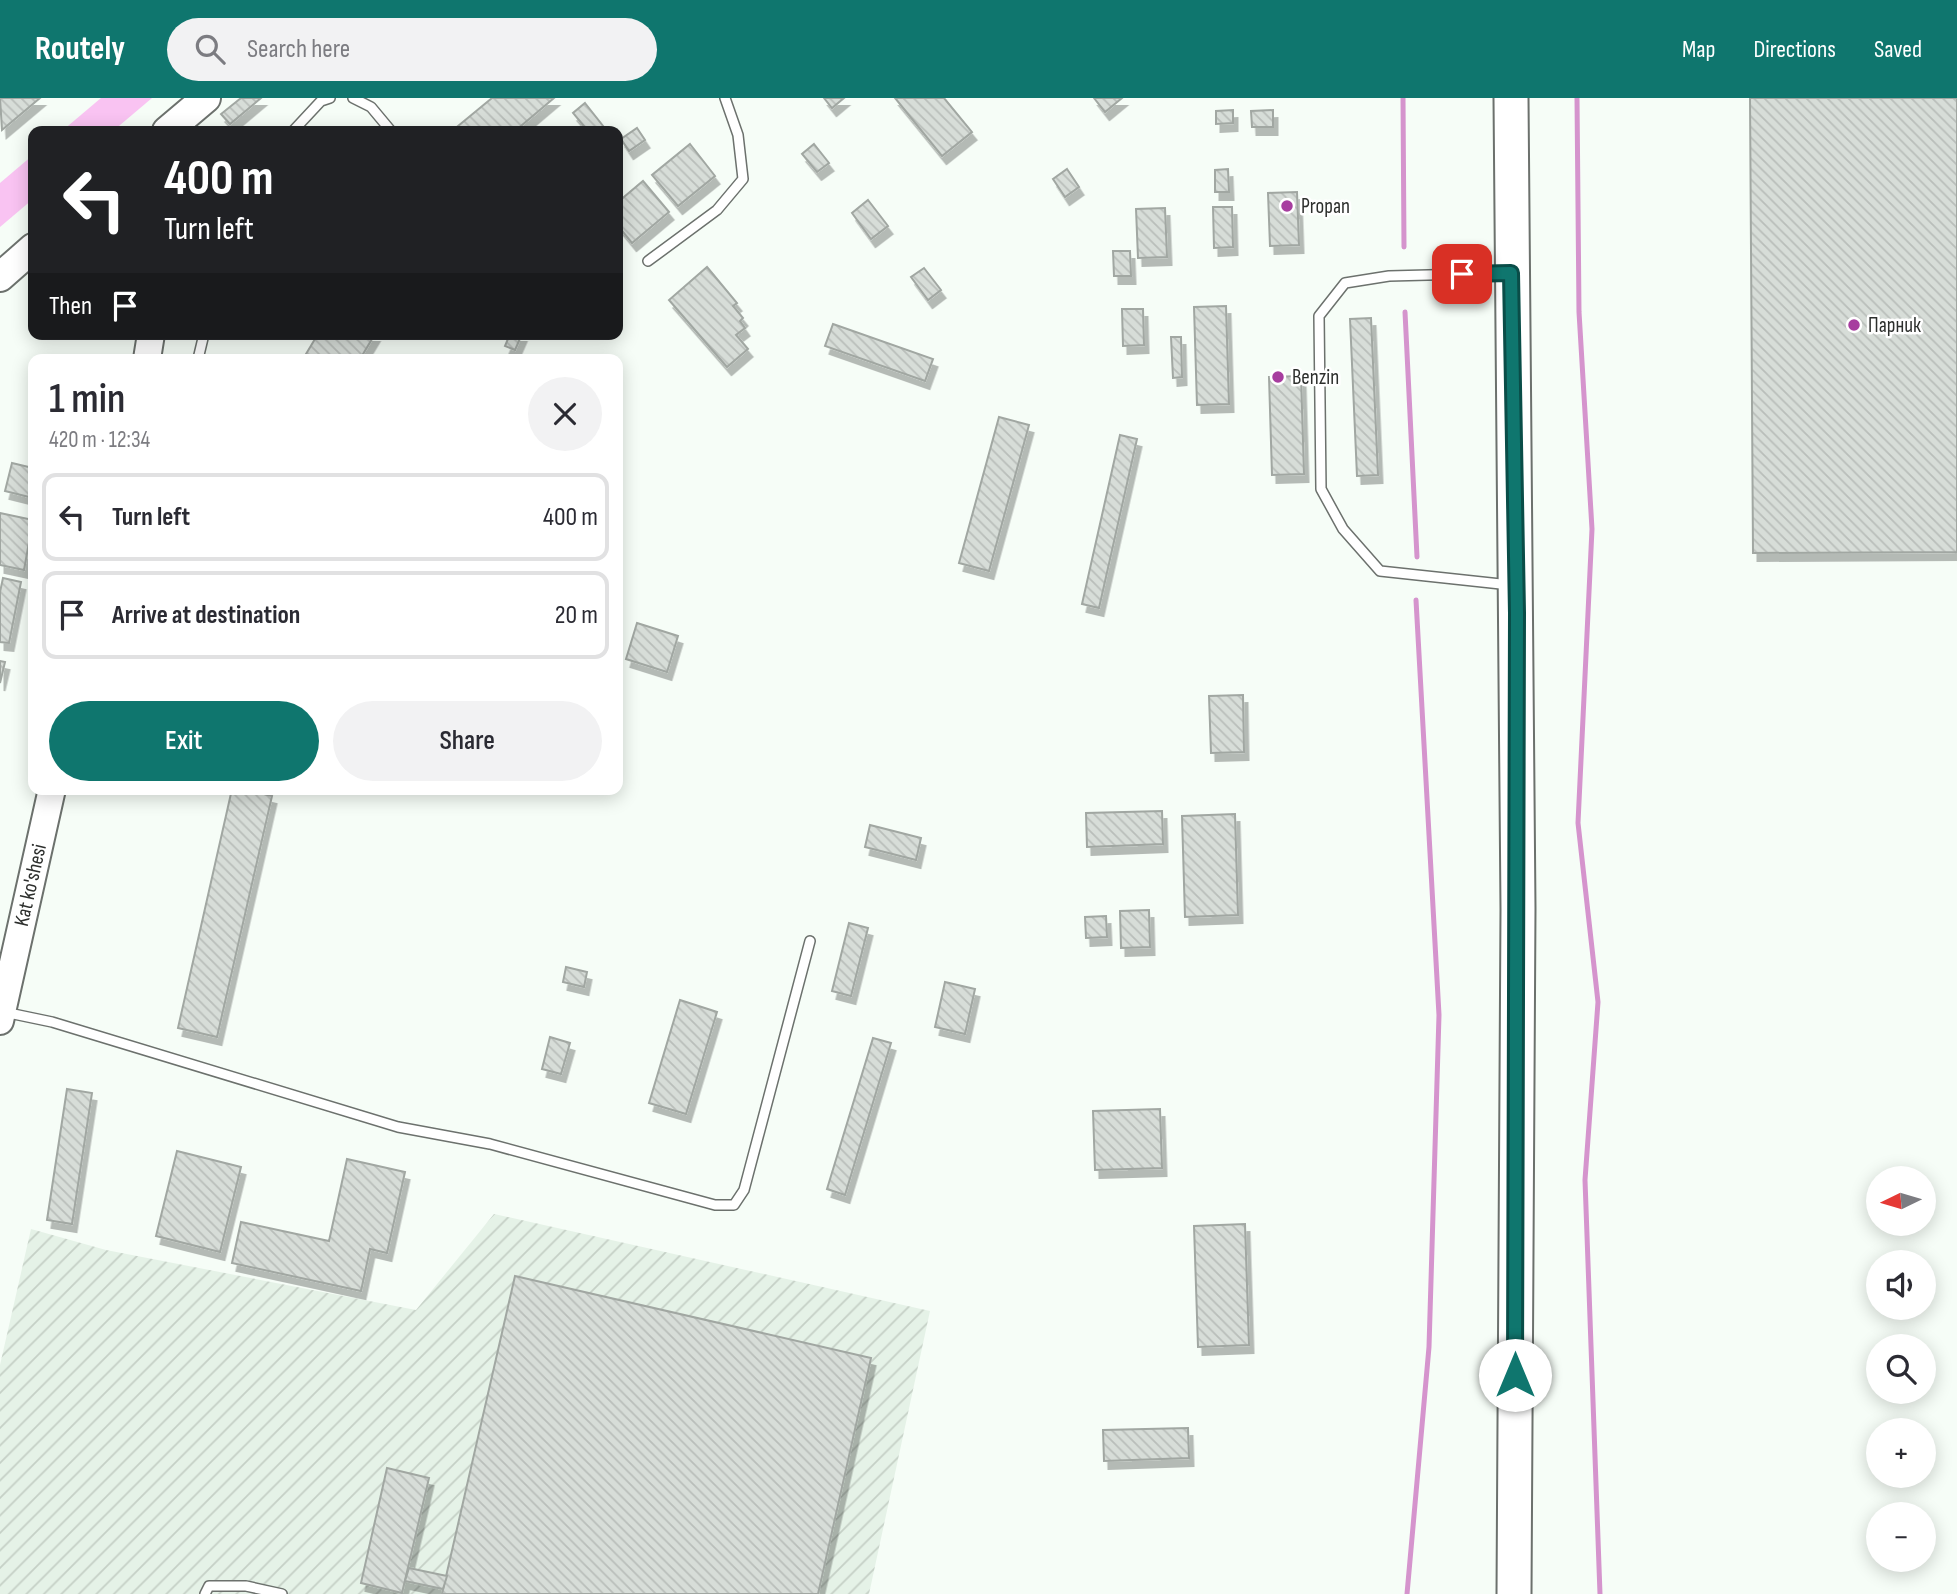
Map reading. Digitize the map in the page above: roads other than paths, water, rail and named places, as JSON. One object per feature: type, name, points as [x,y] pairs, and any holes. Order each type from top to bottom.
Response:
[{"type":"highway","points":[[1511,98],[1518,923],[1514,1594]]},
{"type":"main road","points":[[173,126],[206,98]]},
{"type":"main road","points":[[0,277],[28,252]]},
{"type":"street","name":"Kat ko'shesi","points":[[1,1017],[51,795]]},
{"type":"lane","points":[[298,126],[321,101],[330,98]]},
{"type":"lane","points":[[353,98],[371,107],[387,126]]},
{"type":"lane","points":[[648,261],[717,210],[743,179],[738,135],[725,98]]},
{"type":"lane","points":[[1511,273],[1389,276],[1345,283],[1319,316],[1321,489],[1343,529],[1380,570],[1517,586]]},
{"type":"lane","points":[[1,1017],[52,1023],[398,1127],[490,1144],[715,1205],[734,1205],[744,1190],[810,941]]},
{"type":"lane","points":[[205,1594],[209,1586],[246,1586],[282,1594]]},
{"type":"waterway","points":[[1403,98],[1404,247]]},
{"type":"waterway","points":[[1577,98],[1579,312],[1592,529],[1578,823],[1598,1002],[1585,1180],[1600,1594]]},
{"type":"waterway","points":[[1405,312],[1417,557]]},
{"type":"waterway","points":[[1407,1594],[1429,1347],[1439,1015],[1416,600]]},
{"type":"place","name":"Propan","points":[[1287,206]]},
{"type":"place","name":"Парник","points":[[1854,325]]},
{"type":"place","name":"Benzin","points":[[1278,377]]}]
